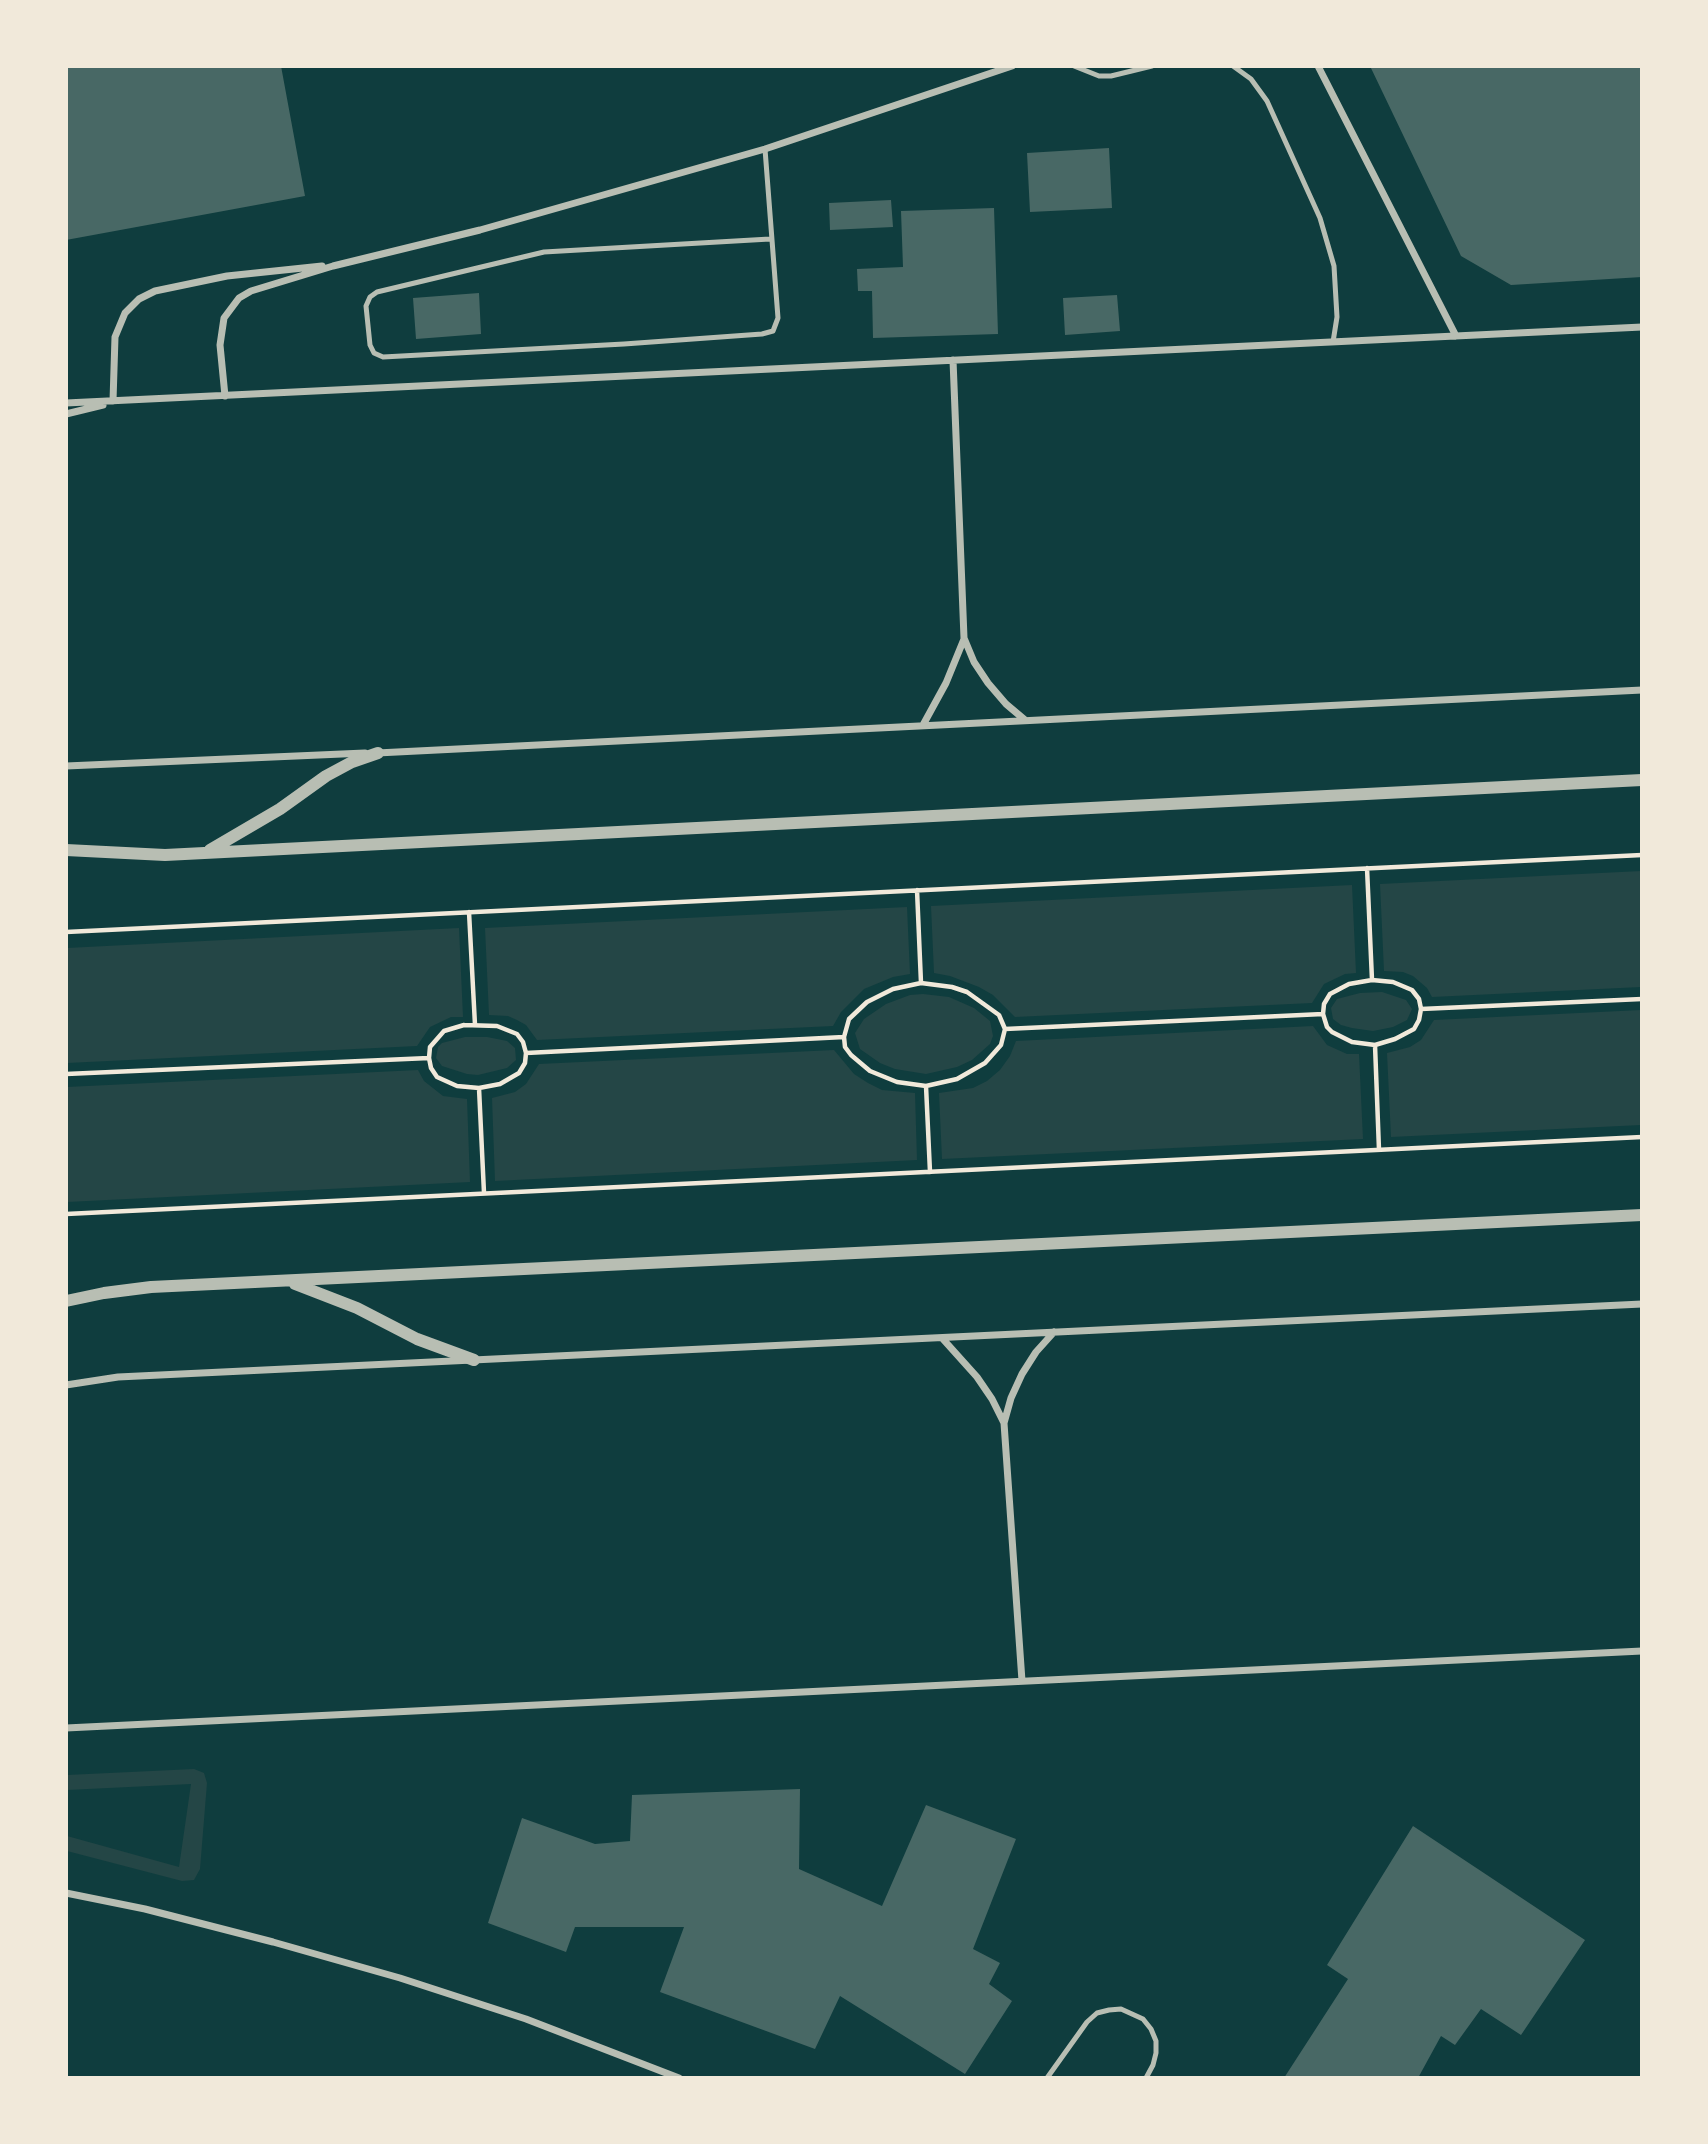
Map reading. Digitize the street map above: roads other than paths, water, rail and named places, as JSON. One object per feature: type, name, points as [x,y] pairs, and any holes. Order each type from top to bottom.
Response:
[{"type":"street","points":[[225,396],[221,331],[224,318],[239,298],[251,291],[333,266],[494,226],[765,149],[1012,66]]},
{"type":"street","points":[[1318,66],[1456,336]]},
{"type":"street","points":[[113,401],[115,337],[125,313],[139,299],[155,291],[226,276],[333,266]]},
{"type":"street","points":[[66,403],[1642,327]]},
{"type":"street","points":[[953,360],[964,638],[974,662],[988,683],[1006,704],[1025,720]]},
{"type":"street","points":[[66,414],[113,401]]},
{"type":"street","points":[[923,725],[946,683],[964,638]]},
{"type":"street","points":[[66,766],[1642,690]]},
{"type":"street","points":[[204,853],[256,825],[326,776],[378,752]]},
{"type":"street","points":[[66,850],[126,855],[204,853],[1642,780]]},
{"type":"street","points":[[66,1301],[151,1287],[1642,1215]]},
{"type":"street","points":[[288,1282],[323,1294],[417,1339],[474,1360]]},
{"type":"street","points":[[66,1385],[118,1377],[1642,1304]]},
{"type":"street","points":[[1022,1681],[1004,1423],[1022,1374],[1054,1332]]},
{"type":"street","points":[[942,1338],[977,1377],[1004,1423]]},
{"type":"street","points":[[66,1728],[1642,1651]]},
{"type":"street","points":[[66,1893],[145,1909],[260,1938],[400,1978],[526,2019],[679,2077]]},
{"type":"lane","points":[[1074,66],[1099,76],[1111,76],[1152,66]]},
{"type":"lane","points":[[1233,66],[1251,79],[1267,101],[1320,218],[1334,266],[1337,317],[1333,342]]},
{"type":"lane","points":[[765,149],[778,318],[772,331],[762,334],[624,344],[383,357],[374,354],[370,345],[366,306],[377,292],[544,252],[770,239]]},
{"type":"lane","points":[[1047,2077],[1087,2022],[1097,2014],[1121,2009],[1143,2019],[1156,2041],[1153,2065],[1146,2077]]}]
